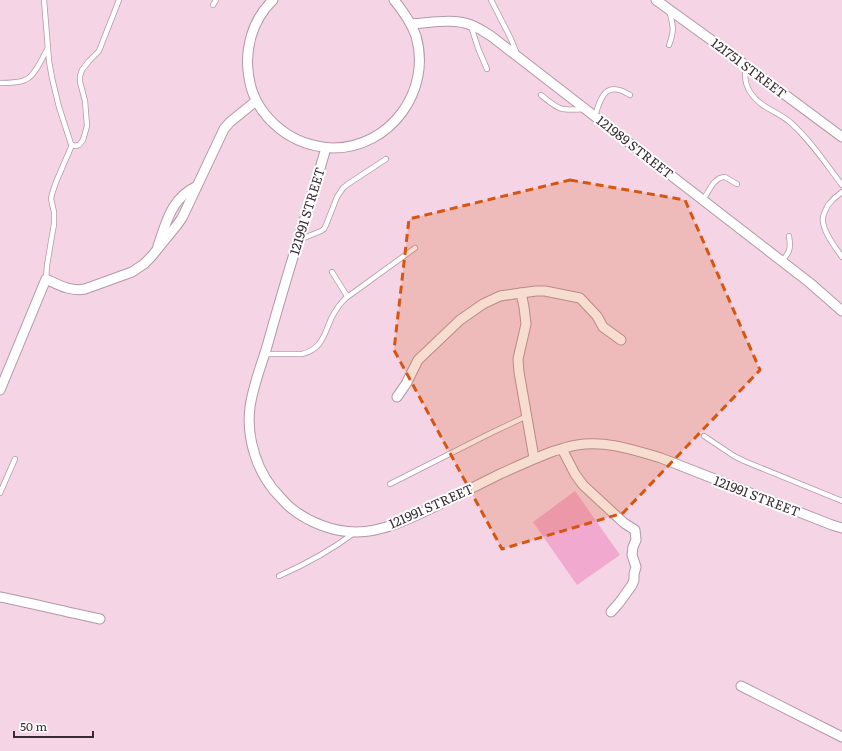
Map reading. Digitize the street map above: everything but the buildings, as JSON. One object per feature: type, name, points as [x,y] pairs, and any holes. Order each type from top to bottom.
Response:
[{"type":"street","points":[[268,2],[251,34],[248,51],[247,68],[250,85],[256,101],[264,113],[285,133],[312,145],[326,148],[339,148],[352,146],[376,136],[391,125],[411,99],[418,75],[419,62],[416,36],[411,24],[394,0]]},
{"type":"street","name":"121751 STREET","points":[[656,0],[842,137]]},
{"type":"street","name":"121989 STREET","points":[[411,24],[455,22],[471,25],[491,36],[782,261],[842,311]]},
{"type":"street","points":[[0,390],[46,279],[72,290],[86,289],[132,272],[144,264],[177,225],[186,210],[224,129],[230,122],[256,101]]},
{"type":"street","name":"121991 STREET","points":[[326,148],[274,320],[253,392],[250,408],[249,426],[251,443],[263,475],[274,491],[290,508],[331,529],[356,532],[382,528],[397,524],[421,513],[534,458],[577,445],[598,444],[614,445],[637,450],[661,458],[842,528]]},
{"type":"street","points":[[156,251],[173,206],[185,193],[197,186]]},
{"type":"street","points":[[397,397],[406,384],[418,360],[460,320],[483,304],[500,296],[536,290],[580,298],[597,316],[603,327],[621,340]]},
{"type":"street","points":[[521,293],[526,324],[518,363],[534,458]]},
{"type":"street","points":[[562,449],[575,474],[583,485],[624,523],[635,530],[636,540],[632,554],[636,567],[634,580],[632,585],[611,612]]},
{"type":"street","points":[[0,597],[100,619]]},
{"type":"street","points":[[741,686],[842,737]]},
{"type":"lane","points":[[44,0],[50,66],[56,98],[72,145],[52,191],[54,224],[46,279]]},
{"type":"lane","points":[[72,145],[77,146],[81,143],[87,126],[85,101],[80,76],[82,70],[99,51],[119,0]]},
{"type":"lane","points":[[491,0],[511,38],[518,57]]},
{"type":"lane","points":[[669,9],[673,35],[669,45]]},
{"type":"lane","points":[[471,25],[478,48],[487,69]]},
{"type":"lane","points":[[0,83],[20,82],[27,80],[36,69],[48,48]]},
{"type":"lane","points":[[746,66],[745,79],[750,93],[765,108],[791,123],[842,185]]},
{"type":"lane","points":[[595,116],[602,96],[608,91],[614,89],[620,90],[630,95]]},
{"type":"lane","points":[[541,95],[560,109],[572,110],[586,108]]},
{"type":"lane","points":[[299,240],[323,230],[343,188],[386,159]]},
{"type":"lane","points":[[703,200],[719,178],[724,176],[737,184]]},
{"type":"lane","points":[[842,192],[830,202],[823,219],[826,232],[842,257]]},
{"type":"lane","points":[[782,261],[789,252],[789,236]]},
{"type":"lane","points":[[265,354],[302,354],[313,350],[320,343],[338,306],[347,296],[416,248]]},
{"type":"lane","points":[[332,272],[347,296]]},
{"type":"lane","points":[[390,484],[527,416]]},
{"type":"lane","points":[[704,436],[744,461],[842,501]]},
{"type":"lane","points":[[0,493],[15,459]]},
{"type":"lane","points":[[279,576],[302,566],[338,545],[356,532]]},
{"type":"highlighted area","points":[[570,180],[685,200],[760,370],[623,513],[502,549],[394,350],[409,219]]},
{"type":"shaded area","points":[[575,491],[620,555],[577,585],[533,522]]}]
